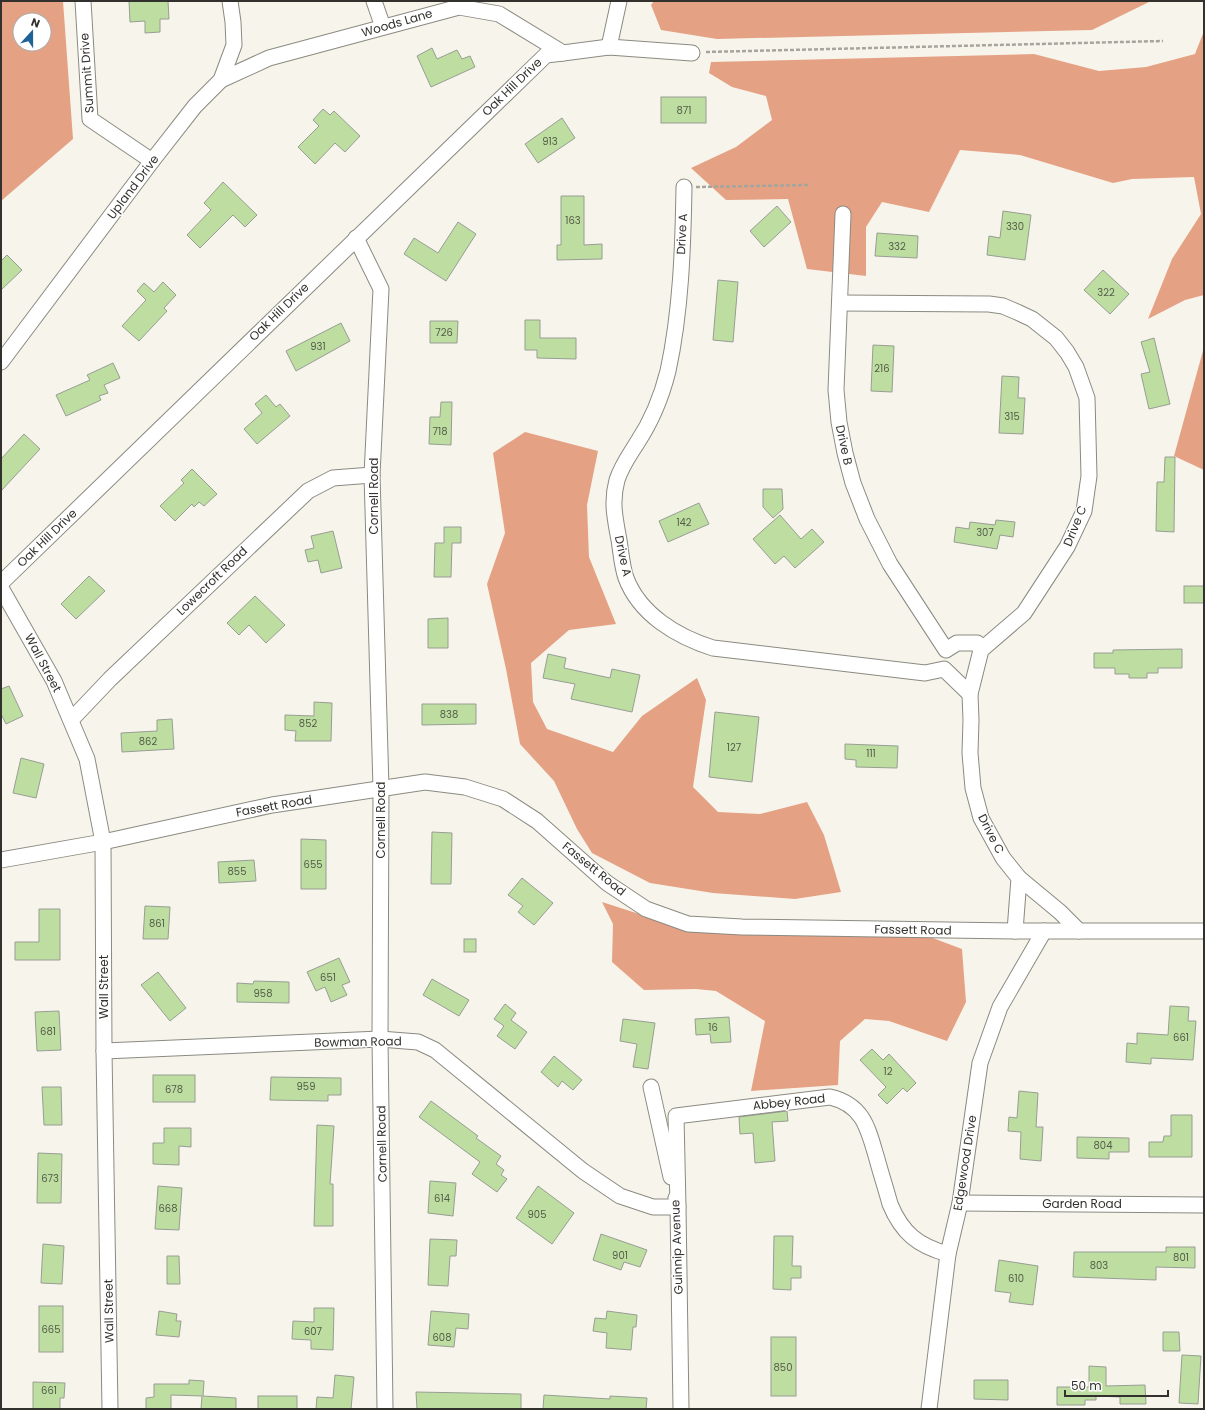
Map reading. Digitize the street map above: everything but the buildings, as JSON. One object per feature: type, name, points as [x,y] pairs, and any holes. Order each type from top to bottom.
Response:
[{"type":"street","name":"Summit Drive","points":[[82,1],[90,119],[152,161]]},
{"type":"street","name":"Upland Drive","points":[[1,362],[152,161],[195,106],[221,80],[230,60],[234,45],[230,1]]},
{"type":"street","points":[[374,1],[383,27]]},
{"type":"street","points":[[609,47],[619,1]]},
{"type":"street","name":"Woods Lane","points":[[221,80],[269,58],[459,7],[499,14],[563,53]]},
{"type":"street","points":[[563,53],[609,47],[692,52]]},
{"type":"street","name":"Oak Hill Drive","points":[[1,583],[546,55],[563,53]]},
{"type":"street","name":"Drive A","points":[[684,187],[684,224],[675,327],[667,372],[647,424],[637,443],[626,458],[617,480],[613,507],[626,578],[635,594],[651,613],[673,632],[694,642],[713,648],[925,673],[944,669]]},
{"type":"street","name":"Drive B","points":[[843,214],[836,390],[839,422],[853,483],[867,519],[890,564],[946,650]]},
{"type":"street","name":"Cornell Road","points":[[356,238],[381,289],[372,475],[381,788],[380,1040],[385,1409]]},
{"type":"street","name":"Drive C","points":[[840,303],[989,304],[1003,306],[1032,320],[1047,331],[1067,352],[1076,367],[1087,398],[1089,476],[1084,511],[1067,546],[1024,613],[981,650],[970,694],[972,720],[970,753],[973,788],[981,818],[1003,858],[1019,878],[1060,912],[1079,931]]},
{"type":"street","name":"Lowecroft Road","points":[[71,720],[110,679],[308,491],[333,478],[372,475]]},
{"type":"street","name":"Wall Street","points":[[1,588],[54,681],[71,720],[86,759],[103,842],[104,1051],[110,1409]]},
{"type":"street","points":[[970,694],[944,669],[946,650],[957,643],[977,643],[981,650]]},
{"type":"street","name":"Fassett Road","points":[[1,860],[103,842],[272,806],[425,782],[465,787],[503,799],[537,821],[607,883],[646,909],[688,924],[742,927],[1015,931],[1204,931]]},
{"type":"street","points":[[1015,931],[1019,878]]},
{"type":"street","name":"Edgewood Drive","points":[[929,1409],[948,1254],[960,1203],[980,1063],[1000,1007],[1044,931]]},
{"type":"street","name":"Bowman Road","points":[[104,1051],[380,1040],[418,1042],[435,1050],[583,1171],[620,1196],[653,1207],[678,1207]]},
{"type":"street","name":"Guinnip Avenue","points":[[651,1087],[678,1207],[681,1409]]},
{"type":"street","name":"Abbey Road","points":[[678,1207],[676,1116],[830,1097],[849,1105],[865,1121],[890,1204],[895,1216],[905,1230],[930,1249],[948,1254]]},
{"type":"street","name":"Garden Road","points":[[960,1203],[1204,1205]]},
{"type":"path","points":[[692,52],[1163,41]]},
{"type":"path","points":[[684,187],[808,185]]},
{"type":"shaded area","points":[[1,1],[63,1],[73,139],[1,201]]},
{"type":"shaded area","points":[[654,1],[1151,1],[1092,30],[717,39],[661,30],[651,5]]},
{"type":"shaded area","points":[[1204,31],[1204,295],[1185,300],[1148,319],[1172,259],[1201,214],[1194,177],[1132,179],[1113,183],[1020,155],[960,150],[929,212],[882,202],[866,227],[866,276],[807,269],[788,199],[726,200],[691,168],[736,147],[772,120],[766,96],[732,87],[709,73],[711,62],[1034,54],[1099,71],[1146,67],[1195,54]]},
{"type":"shaded area","points":[[1204,347],[1204,470],[1174,456]]},
{"type":"shaded area","points":[[525,432],[598,451],[587,505],[589,557],[616,624],[569,630],[531,663],[533,702],[547,729],[613,752],[642,716],[697,678],[706,700],[693,787],[718,812],[760,814],[807,802],[824,835],[841,892],[795,899],[713,893],[650,883],[592,853],[577,829],[554,781],[520,744],[506,669],[487,584],[505,533],[493,453]]},
{"type":"shaded area","points":[[602,902],[689,930],[922,934],[962,949],[966,1002],[947,1041],[889,1021],[865,1019],[840,1041],[838,1085],[751,1091],[765,1021],[716,991],[696,989],[644,990],[612,962],[613,924]]}]
